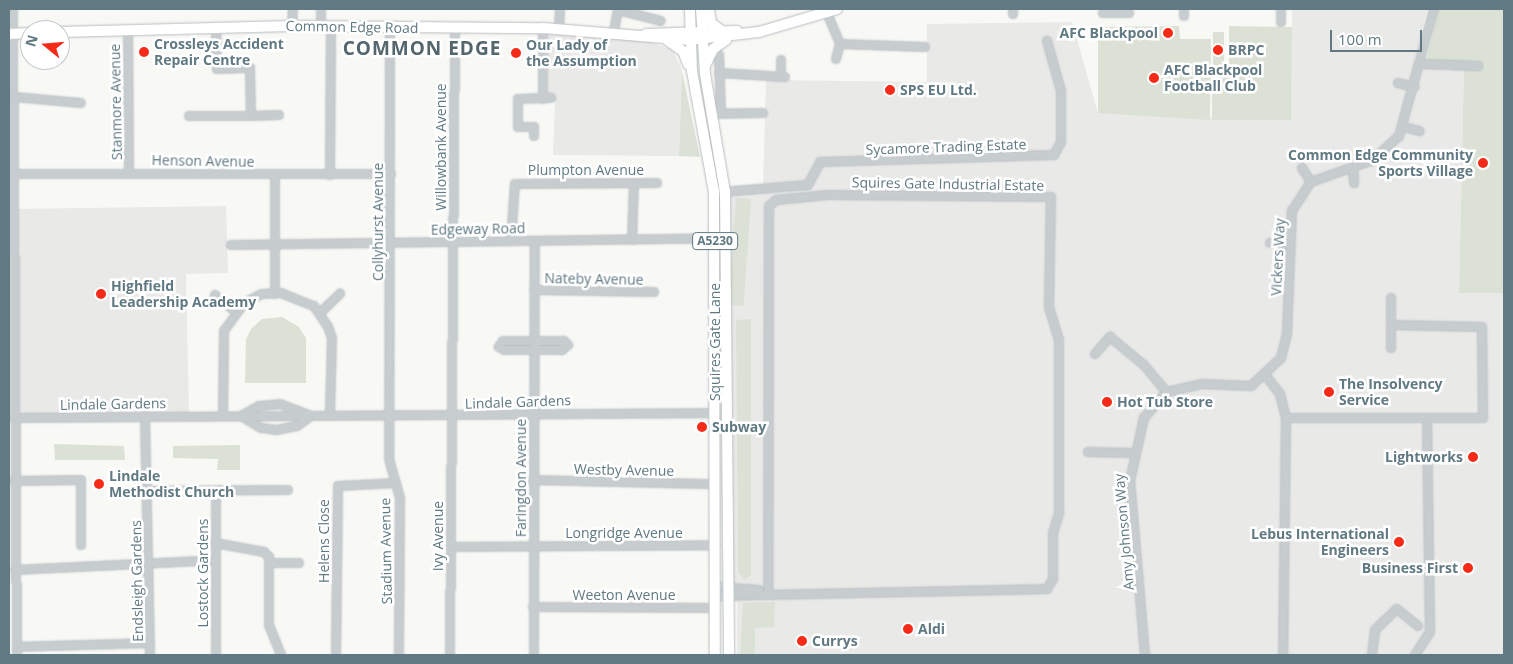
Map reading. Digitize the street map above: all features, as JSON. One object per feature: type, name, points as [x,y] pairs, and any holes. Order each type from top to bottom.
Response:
[{"type":"main road","name":"A5230","points":[[689,35],[690,9]]},
{"type":"main road","name":"A5230","points":[[701,9],[701,35]]},
{"type":"main road","points":[[709,9],[711,22],[722,31]]},
{"type":"main road","name":"Common Edge Road","points":[[70,32],[326,26],[543,28],[731,37],[759,32],[825,12]]},
{"type":"main road","name":"Common Edge Road","points":[[701,35],[722,31],[759,32]]},
{"type":"main road","name":"Common Edge Road","points":[[643,34],[666,40],[689,35]]},
{"type":"main road","name":"Squires Gate Lane","points":[[689,35],[692,71],[714,192],[729,591],[729,655]]},
{"type":"main road","name":"Squires Gate Lane","points":[[701,35],[705,74],[716,113],[725,192],[726,238],[721,413],[715,484],[715,655]]},
{"type":"main road","points":[[705,74],[708,56],[731,37]]},
{"type":"main road","points":[[666,40],[683,51],[692,71]]},
{"type":"street","points":[[13,9],[11,34],[14,97],[12,136],[15,174],[12,314],[14,418],[11,454],[14,481],[17,651],[150,643]]},
{"type":"street","points":[[292,26],[293,9]]},
{"type":"street","points":[[321,9],[326,26],[330,175]]},
{"type":"street","points":[[559,29],[560,9]]},
{"type":"street","points":[[1281,9],[1281,22]]},
{"type":"street","points":[[1302,168],[1311,182],[1353,167],[1383,153],[1404,127],[1434,9]]},
{"type":"street","points":[[614,32],[618,10],[661,21]]},
{"type":"street","points":[[1103,13],[1118,11],[1129,13]]},
{"type":"street","points":[[825,12],[840,44],[836,59]]},
{"type":"street","name":"Collyhurst Avenue","points":[[390,27],[390,418]]},
{"type":"street","points":[[216,28],[217,69],[250,68],[251,116]]},
{"type":"street","name":"Willowbank Avenue","points":[[452,417],[455,28]]},
{"type":"street","points":[[534,136],[534,127],[514,128],[518,99],[547,99],[543,28]]},
{"type":"street","name":"Stanmore Avenue","points":[[128,30],[129,174]]},
{"type":"street","points":[[840,44],[892,39],[925,47]]},
{"type":"street","name":"Sycamore Trading Estate","points":[[725,192],[808,185],[820,162],[1054,155],[1061,142],[1060,91],[1047,41]]},
{"type":"street","name":"Squires Gate Lane","points":[[716,113],[719,55]]},
{"type":"street","points":[[719,73],[783,77],[781,60]]},
{"type":"street","points":[[1420,64],[1478,66]]},
{"type":"street","points":[[1398,83],[1415,87]]},
{"type":"street","points":[[14,97],[81,103]]},
{"type":"street","points":[[699,114],[763,113]]},
{"type":"street","points":[[189,116],[279,115]]},
{"type":"street","points":[[1404,127],[1419,131]]},
{"type":"street","points":[[1353,167],[1354,183]]},
{"type":"street","name":"Henson Avenue","points":[[15,174],[391,174]]},
{"type":"street","points":[[275,175],[277,243],[275,294]]},
{"type":"street","name":"Vickers Way","points":[[1166,392],[1189,386],[1236,388],[1258,382],[1266,376],[1286,346],[1288,244],[1292,211],[1311,182]]},
{"type":"street","points":[[632,240],[634,183]]},
{"type":"street","name":"Plumpton Avenue","points":[[512,241],[515,184],[657,183]]},
{"type":"street","points":[[714,192],[725,192]]},
{"type":"street","name":"Squires Gate Industrial Estate","points":[[828,195],[1051,197],[1049,308],[1059,340],[1058,513],[1053,533],[1053,580],[1047,589],[768,591],[770,206],[776,200],[828,195]]},
{"type":"street","name":"Edgeway Road","points":[[231,245],[726,238]]},
{"type":"street","name":"Faringdon Avenue","points":[[534,655],[532,480],[535,241]]},
{"type":"street","points":[[1270,243],[1288,244]]},
{"type":"street","name":"Nateby Avenue","points":[[534,290],[654,292]]},
{"type":"street","points":[[224,416],[221,344],[235,311],[262,294],[297,296],[320,313],[332,338],[330,416]]},
{"type":"street","points":[[320,313],[340,294]]},
{"type":"street","points":[[215,295],[235,311]]},
{"type":"street","points":[[1391,298],[1391,348]]},
{"type":"street","points":[[1286,418],[1483,418],[1484,330],[1479,324],[1391,325]]},
{"type":"street","points":[[1095,354],[1110,337],[1144,365],[1166,392]]},
{"type":"street","points":[[534,341],[564,341],[568,345],[566,350],[503,350],[499,344],[534,341]]},
{"type":"street","points":[[1266,376],[1280,394],[1286,418],[1283,655]]},
{"type":"street","name":"Amy Johnson Way","points":[[1145,655],[1130,481],[1133,453],[1144,418],[1166,392]]},
{"type":"street","name":"Lindale Gardens","points":[[241,416],[273,404],[293,406],[311,416]]},
{"type":"street","name":"Lindale Gardens","points":[[14,418],[330,416],[390,418],[452,417],[534,411],[721,413]]},
{"type":"street","name":"Endsleigh Gardens","points":[[145,416],[150,655]]},
{"type":"street","name":"Lindale Gardens","points":[[241,416],[261,428],[276,430],[297,426],[311,416]]},
{"type":"street","name":"Ivy Avenue","points":[[450,655],[452,417]]},
{"type":"street","name":"Stadium Avenue","points":[[390,418],[389,459],[400,498],[399,655]]},
{"type":"street","points":[[1415,655],[1430,632],[1427,419]]},
{"type":"street","points":[[1088,452],[1133,453]]},
{"type":"street","points":[[14,481],[81,480],[81,545]]},
{"type":"street","name":"Westby Avenue","points":[[532,480],[715,484]]},
{"type":"street","name":"Helens Close","points":[[336,655],[338,486],[396,483]]},
{"type":"street","points":[[148,491],[288,490]]},
{"type":"street","name":"Lostock Gardens","points":[[216,491],[216,655]]},
{"type":"street","points":[[215,543],[264,552],[271,563],[269,625],[282,655]]},
{"type":"street","name":"Longridge Avenue","points":[[451,547],[716,546]]},
{"type":"street","points":[[15,570],[216,560]]},
{"type":"street","points":[[271,563],[299,562]]},
{"type":"street","points":[[715,591],[768,591]]},
{"type":"street","name":"Weeton Avenue","points":[[533,607],[715,608]]},
{"type":"street","points":[[1372,655],[1374,630],[1397,609],[1418,626]]},
{"type":"shaded area","points":[[1292,9],[1427,9],[1414,63],[1464,65],[1459,293],[1504,293],[1504,655],[737,655],[737,597],[729,597],[725,192],[763,187],[766,80],[927,82],[927,24],[1072,22],[1098,113],[1291,120]]},
{"type":"shaded area","name":"Common Edge Community Sports Village","points":[[1439,9],[1504,9],[1504,293],[1459,293],[1464,66],[1425,64]]},
{"type":"shaded area","name":"AFC Blackpool Football Club","points":[[1179,26],[1180,39],[1211,39],[1210,120],[1098,113],[1098,27]]},
{"type":"shaded area","points":[[1229,26],[1292,27],[1291,120],[1212,120],[1212,70],[1229,69]]},
{"type":"shaded area","name":"BRPC","points":[[1213,32],[1224,32],[1224,67],[1213,67]]},
{"type":"shaded area","points":[[548,33],[639,38],[673,50],[682,71],[679,156],[553,155],[555,101],[548,94]]},
{"type":"shaded area","points":[[682,71],[700,157],[679,156]]},
{"type":"shaded area","points":[[736,198],[751,199],[743,306],[729,305]]},
{"type":"shaded area","name":"Highfield Leadership Academy","points":[[226,206],[228,273],[186,274],[189,416],[14,418],[15,209]]},
{"type":"shaded area","points":[[282,317],[299,327],[306,338],[306,383],[245,383],[246,339],[251,329],[262,319]]},
{"type":"shaded area","points":[[751,319],[751,575],[745,580],[738,573],[736,320]]},
{"type":"shaded area","points":[[54,444],[124,446],[125,460],[55,460]]},
{"type":"shaded area","points":[[240,445],[240,470],[217,470],[218,459],[173,458],[173,446]]},
{"type":"shaded area","points":[[775,602],[774,627],[755,628],[755,655],[740,655],[743,603]]},
{"type":"place","name":"AFC Blackpool","points":[[1168,33]]},
{"type":"place","name":"BRPC","points":[[1218,50]]},
{"type":"place","name":"Crossleys Accident Repair Centre","points":[[144,52]]},
{"type":"place","name":"Our Lady of the Assumption","points":[[516,53]]},
{"type":"place","name":"AFC Blackpool Football Club","points":[[1154,78]]},
{"type":"place","name":"SPS EU Ltd.","points":[[890,90]]},
{"type":"place","name":"Common Edge Community Sports Village","points":[[1483,163]]},
{"type":"place","name":"Highfield Leadership Academy","points":[[101,294]]},
{"type":"place","name":"The Insolvency Service","points":[[1329,392]]},
{"type":"place","name":"Hot Tub Store","points":[[1107,402]]},
{"type":"place","name":"Subway","points":[[702,427]]},
{"type":"place","name":"Lightworks","points":[[1473,457]]},
{"type":"place","name":"Lindale Methodist Church","points":[[99,484]]},
{"type":"place","name":"Lebus International Engineers","points":[[1399,542]]},
{"type":"place","name":"Business First","points":[[1468,568]]},
{"type":"place","name":"Aldi","points":[[908,629]]},
{"type":"place","name":"Currys","points":[[802,641]]},
{"type":"district","name":"COMMON EDGE","points":[[422,49]]}]
